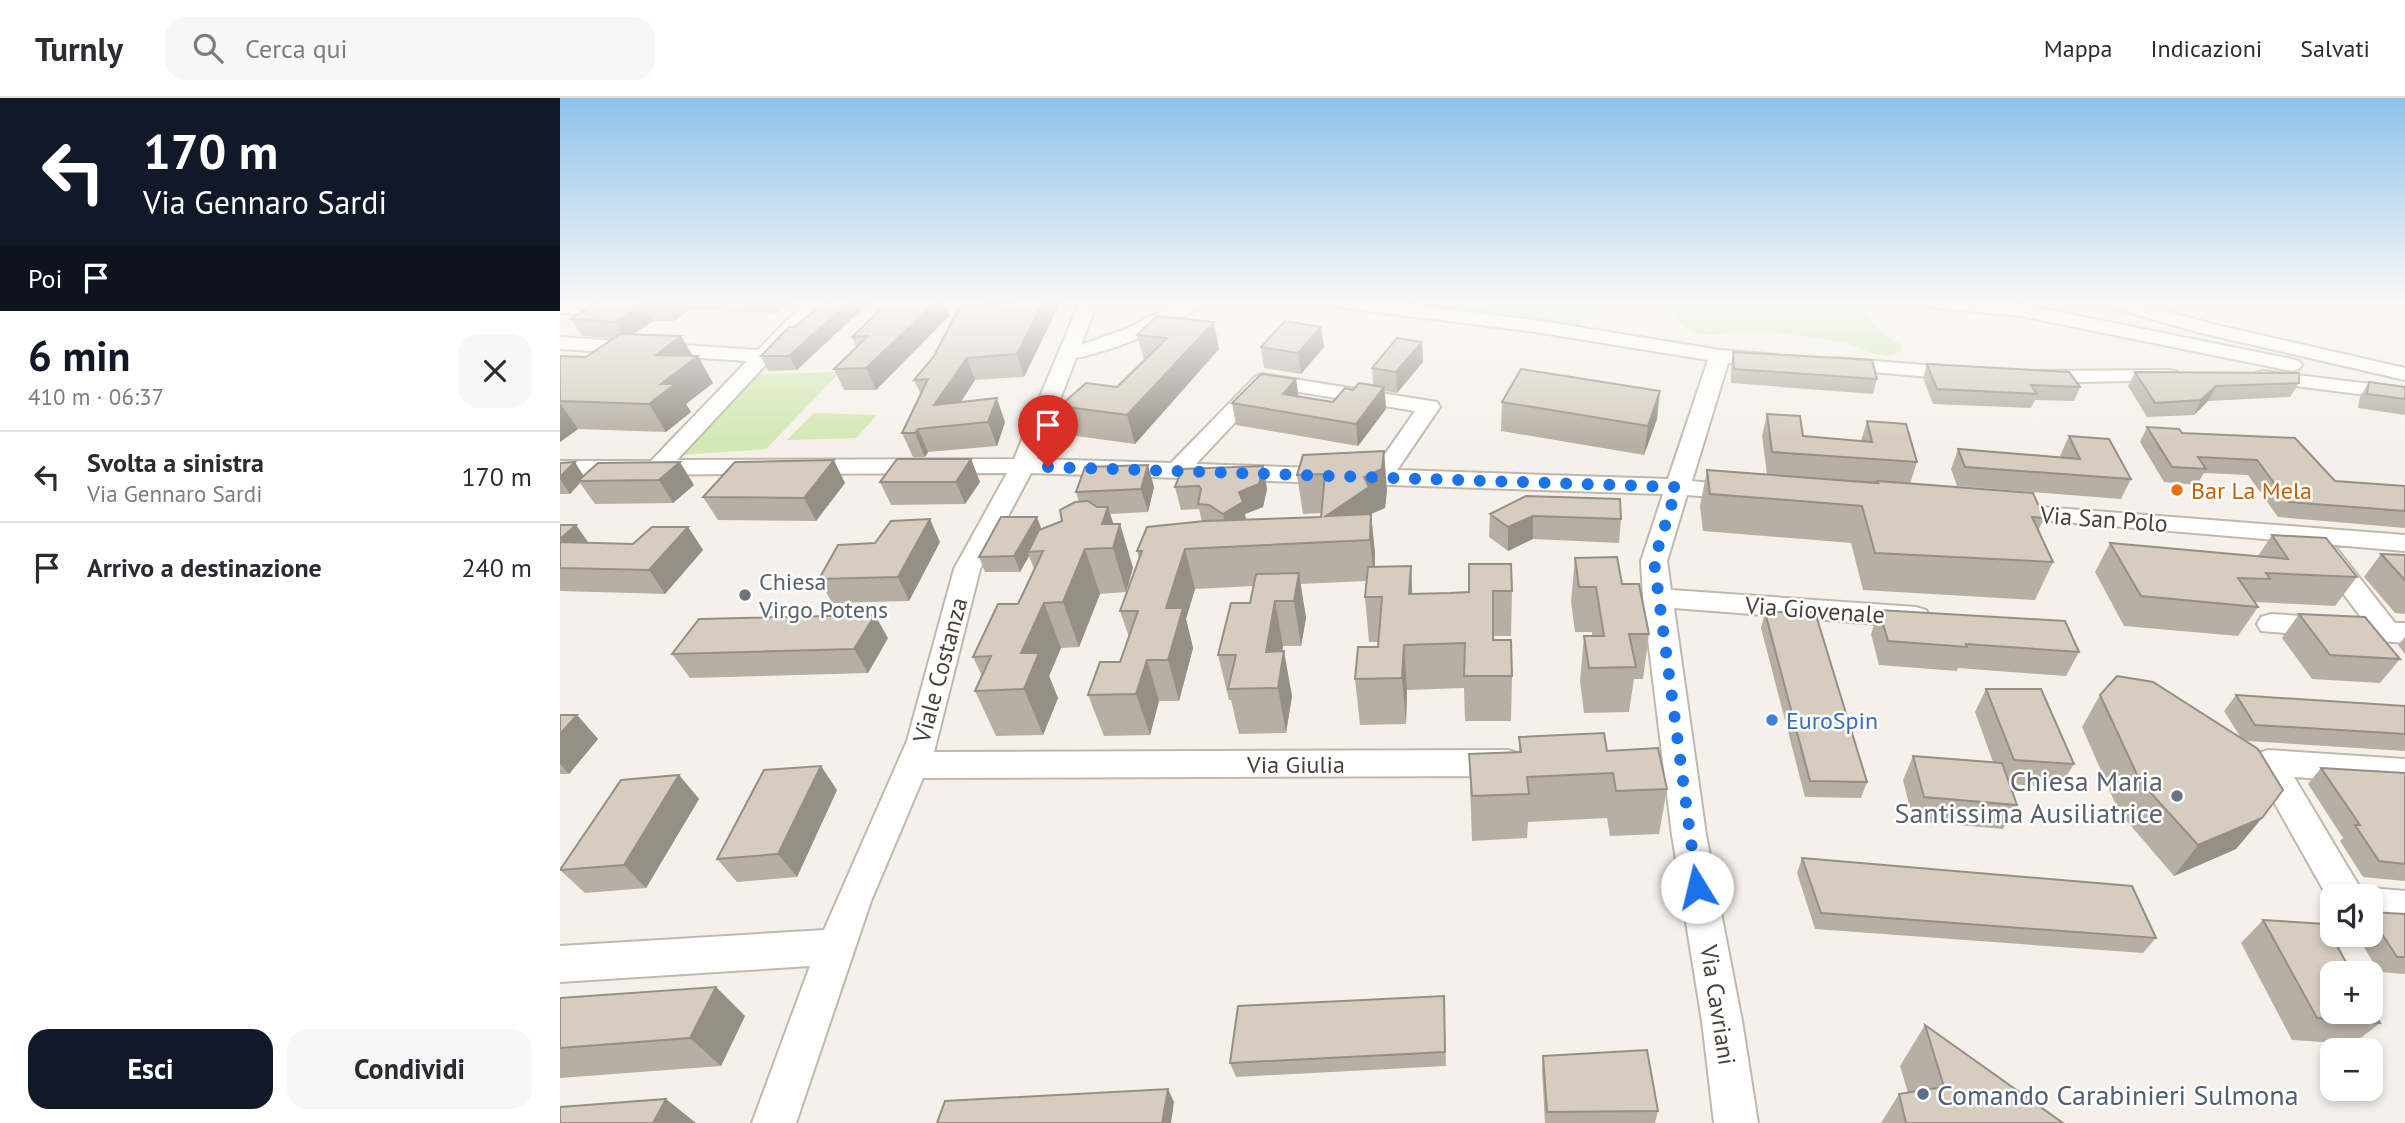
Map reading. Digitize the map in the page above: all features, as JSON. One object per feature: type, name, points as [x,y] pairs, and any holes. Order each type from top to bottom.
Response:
[{"type":"street","points":[[651,349],[763,356]]},
{"type":"street","points":[[656,468],[770,349]]},
{"type":"street","name":"Viale Costanza","points":[[774,1123],[874,848],[913,765],[930,718],[958,596],[967,569],[1023,466],[1069,349]]},
{"type":"street","points":[[1067,354],[1084,349]]},
{"type":"street","points":[[1676,349],[1720,356],[1787,360]]},
{"type":"street","points":[[2207,349],[2339,373],[2399,378]]},
{"type":"street","points":[[2240,349],[2399,378]]},
{"type":"street","points":[[2285,349],[2399,378]]},
{"type":"street","name":"Via Cavriani","points":[[1720,356],[1654,561],[1665,762],[1736,1123]]},
{"type":"street","points":[[1813,362],[1988,375]]},
{"type":"street","points":[[2015,376],[2186,376]]},
{"type":"street","points":[[2238,377],[2276,377],[2405,394]]},
{"type":"street","points":[[1177,471],[1263,380],[1429,407],[1381,476]]},
{"type":"street","points":[[560,468],[1023,466],[1677,487],[1763,494]]},
{"type":"street","name":"Via San Polo","points":[[1981,509],[2405,542]]},
{"type":"street","points":[[2312,535],[2396,633]]},
{"type":"street","name":"Via Giovenale","points":[[1657,598],[1949,620]]},
{"type":"street","points":[[2271,624],[2396,633]]},
{"type":"street","name":"Via Giulia","points":[[913,765],[1540,763]]},
{"type":"street","points":[[2339,884],[2268,763],[2405,772]]},
{"type":"street","points":[[2383,905],[2405,907]]},
{"type":"street","points":[[560,964],[836,947]]},
{"type":"green space","points":[[1860,349],[1902,350],[1890,356]]},
{"type":"green space","points":[[840,372],[766,449],[681,455],[757,374]]},
{"type":"green space","points":[[814,413],[877,415],[856,438],[787,440]]},
{"type":"building","points":[[598,349],[664,349],[656,355],[698,356],[661,384],[675,384],[649,404],[560,401],[560,356],[586,357]]},
{"type":"building","points":[[768,349],[797,349],[789,356],[761,356]]},
{"type":"building","points":[[855,349],[886,349],[866,368],[834,369]]},
{"type":"building","points":[[938,349],[1020,349],[1017,354],[967,358],[934,405],[997,398],[988,422],[902,433],[928,379],[914,380]]},
{"type":"building","points":[[1156,349],[1189,349],[1127,415],[1060,406],[1086,383],[1117,387]]},
{"type":"building","points":[[1272,349],[1302,349],[1298,353]]},
{"type":"building","points":[[1388,349],[1416,349],[1396,372],[1372,368]]},
{"type":"building","points":[[1733,352],[1872,360],[1877,379],[1734,369]]},
{"type":"building","points":[[1927,364],[2069,372],[2080,387],[2031,385],[2037,394],[1937,389]]},
{"type":"building","points":[[1521,369],[1660,391],[1648,426],[1502,402]]},
{"type":"building","points":[[2135,372],[2299,373],[2299,383],[2216,386],[2201,400],[2155,403]]},
{"type":"building","points":[[1261,374],[1296,379],[1283,394],[1333,402],[1345,388],[1353,390],[1359,383],[1384,387],[1356,424],[1232,403]]},
{"type":"building","points":[[2369,382],[2405,387],[2405,399],[2367,394]]},
{"type":"building","points":[[1767,414],[1800,416],[1803,436],[1872,442],[1867,421],[1906,424],[1917,462],[1772,452]]},
{"type":"building","points":[[2147,427],[2179,429],[2182,433],[2295,438],[2335,481],[2405,486],[2405,511],[2288,502],[2257,460],[2198,457],[2206,469],[2172,467]]},
{"type":"building","points":[[2069,436],[2109,439],[2131,479],[1965,467],[1958,449],[2080,459]]},
{"type":"building","points":[[1384,451],[1382,469],[1364,477],[1369,487],[1326,516],[1371,514],[1370,540],[1185,549],[1166,608],[1183,608],[1168,660],[1147,660],[1136,694],[1088,695],[1100,662],[1120,662],[1138,611],[1120,611],[1142,551],[1137,551],[1147,527],[1205,521],[1321,517],[1325,474],[1297,475],[1303,455]]},
{"type":"building","points":[[897,459],[971,459],[956,482],[880,482]]},
{"type":"building","points":[[834,460],[804,498],[703,497],[735,462]]},
{"type":"building","points":[[575,462],[560,477],[560,463]]},
{"type":"building","points":[[680,462],[659,480],[578,481],[598,463]]},
{"type":"building","points":[[1148,465],[1141,489],[1076,492],[1085,467]]},
{"type":"building","points":[[1263,466],[1259,484],[1239,492],[1243,502],[1223,514],[1209,505],[1198,504],[1201,489],[1199,486],[1175,487],[1182,469]]},
{"type":"building","points":[[1707,470],[2033,493],[2044,518],[2032,517],[2053,562],[1875,553],[1862,506],[1710,494]]},
{"type":"building","points":[[1526,496],[1620,499],[1621,519],[1533,516],[1508,527],[1490,514]]},
{"type":"building","points":[[1088,501],[1097,507],[1108,507],[1102,524],[1120,524],[1113,548],[1085,549],[1063,602],[1044,603],[1021,653],[1039,653],[1024,689],[975,691],[991,656],[973,657],[998,604],[1018,604],[1043,551],[1028,552],[1039,530],[1062,521],[1060,510],[1075,502]]},
{"type":"building","points":[[1001,517],[1037,517],[1014,556],[979,557]]},
{"type":"building","points":[[930,519],[898,577],[819,579],[838,545],[875,543],[891,521]]},
{"type":"building","points":[[560,525],[576,525],[560,539]]},
{"type":"building","points":[[652,527],[688,527],[649,570],[560,568],[560,542],[633,544]]},
{"type":"building","points":[[2272,535],[2326,538],[2357,577],[2266,573],[2270,579],[2238,578],[2258,607],[2141,596],[2110,543],[2288,559]]},
{"type":"building","points":[[2381,554],[2405,555],[2405,580]]},
{"type":"building","points":[[1617,557],[1622,584],[1639,584],[1649,634],[1629,634],[1636,667],[1589,668],[1584,636],[1604,636],[1596,587],[1579,587],[1575,558]]},
{"type":"building","points":[[1469,564],[1511,564],[1512,591],[1493,591],[1493,640],[1511,640],[1512,676],[1464,676],[1465,643],[1404,645],[1402,678],[1355,679],[1358,647],[1378,647],[1382,597],[1365,597],[1368,567],[1411,566],[1409,594],[1450,593],[1469,592]]},
{"type":"building","points":[[1299,573],[1294,601],[1275,601],[1266,652],[1284,651],[1278,688],[1228,689],[1236,655],[1218,655],[1231,603],[1250,603],[1256,574]]},
{"type":"building","points":[[1879,610],[2065,621],[2079,652],[1888,641]]},
{"type":"building","points":[[1765,612],[1815,612],[1867,782],[1810,781]]},
{"type":"building","points":[[2299,614],[2365,617],[2400,659],[2330,655]]},
{"type":"building","points":[[875,615],[854,649],[672,654],[699,619]]},
{"type":"building","points":[[2117,676],[2153,682],[2258,749],[2283,790],[2262,818],[2198,845],[2140,781],[2100,695]]},
{"type":"building","points":[[1986,689],[2041,689],[2074,764],[2014,760]]},
{"type":"building","points":[[2236,695],[2405,706],[2405,734],[2255,725]]},
{"type":"building","points":[[560,715],[577,715],[560,734]]},
{"type":"building","points":[[1604,733],[1607,751],[1658,748],[1667,789],[1616,791],[1613,773],[1527,777],[1529,794],[1472,796],[1469,754],[1521,752],[1519,737]]},
{"type":"building","points":[[1913,756],[2002,763],[2017,805],[1924,797]]},
{"type":"building","points":[[821,766],[778,854],[717,859],[764,770]]},
{"type":"building","points":[[2321,768],[2405,773],[2405,864],[2379,861],[2355,825],[2360,825]]},
{"type":"building","points":[[679,775],[624,865],[560,870],[621,780]]},
{"type":"building","points":[[1802,858],[2132,886],[2156,938],[1821,913]]},
{"type":"building","points":[[2383,913],[2405,914],[2405,957],[2397,957],[2383,935]]},
{"type":"building","points":[[2263,920],[2320,924],[2320,947],[2338,947],[2345,961],[2320,961],[2320,1018],[2317,1018]]},
{"type":"building","points":[[716,987],[690,1038],[560,1048],[560,998]]},
{"type":"building","points":[[1444,996],[1445,1052],[1230,1063],[1238,1006]]},
{"type":"building","points":[[1925,1025],[2063,1123],[1906,1123],[1899,1094],[1944,1087]]},
{"type":"building","points":[[1647,1050],[1658,1111],[1547,1112],[1543,1056]]},
{"type":"building","points":[[1168,1089],[1162,1123],[937,1123],[945,1101]]},
{"type":"building","points":[[666,1099],[653,1123],[560,1123],[560,1107]]},
{"type":"place","name":"Bar La Mela","points":[[2177,490]]},
{"type":"place","name":"Chiesa Virgo Potens","points":[[745,595]]},
{"type":"place","name":"EuroSpin","points":[[1772,720]]},
{"type":"place","name":"Chiesa Maria Santissima Ausiliatrice","points":[[2177,796]]},
{"type":"place","name":"Comando Carabinieri Sulmona","points":[[1923,1094]]},
{"type":"route","points":[[1048,467],[1677,487],[1654,561],[1697,887]]}]
